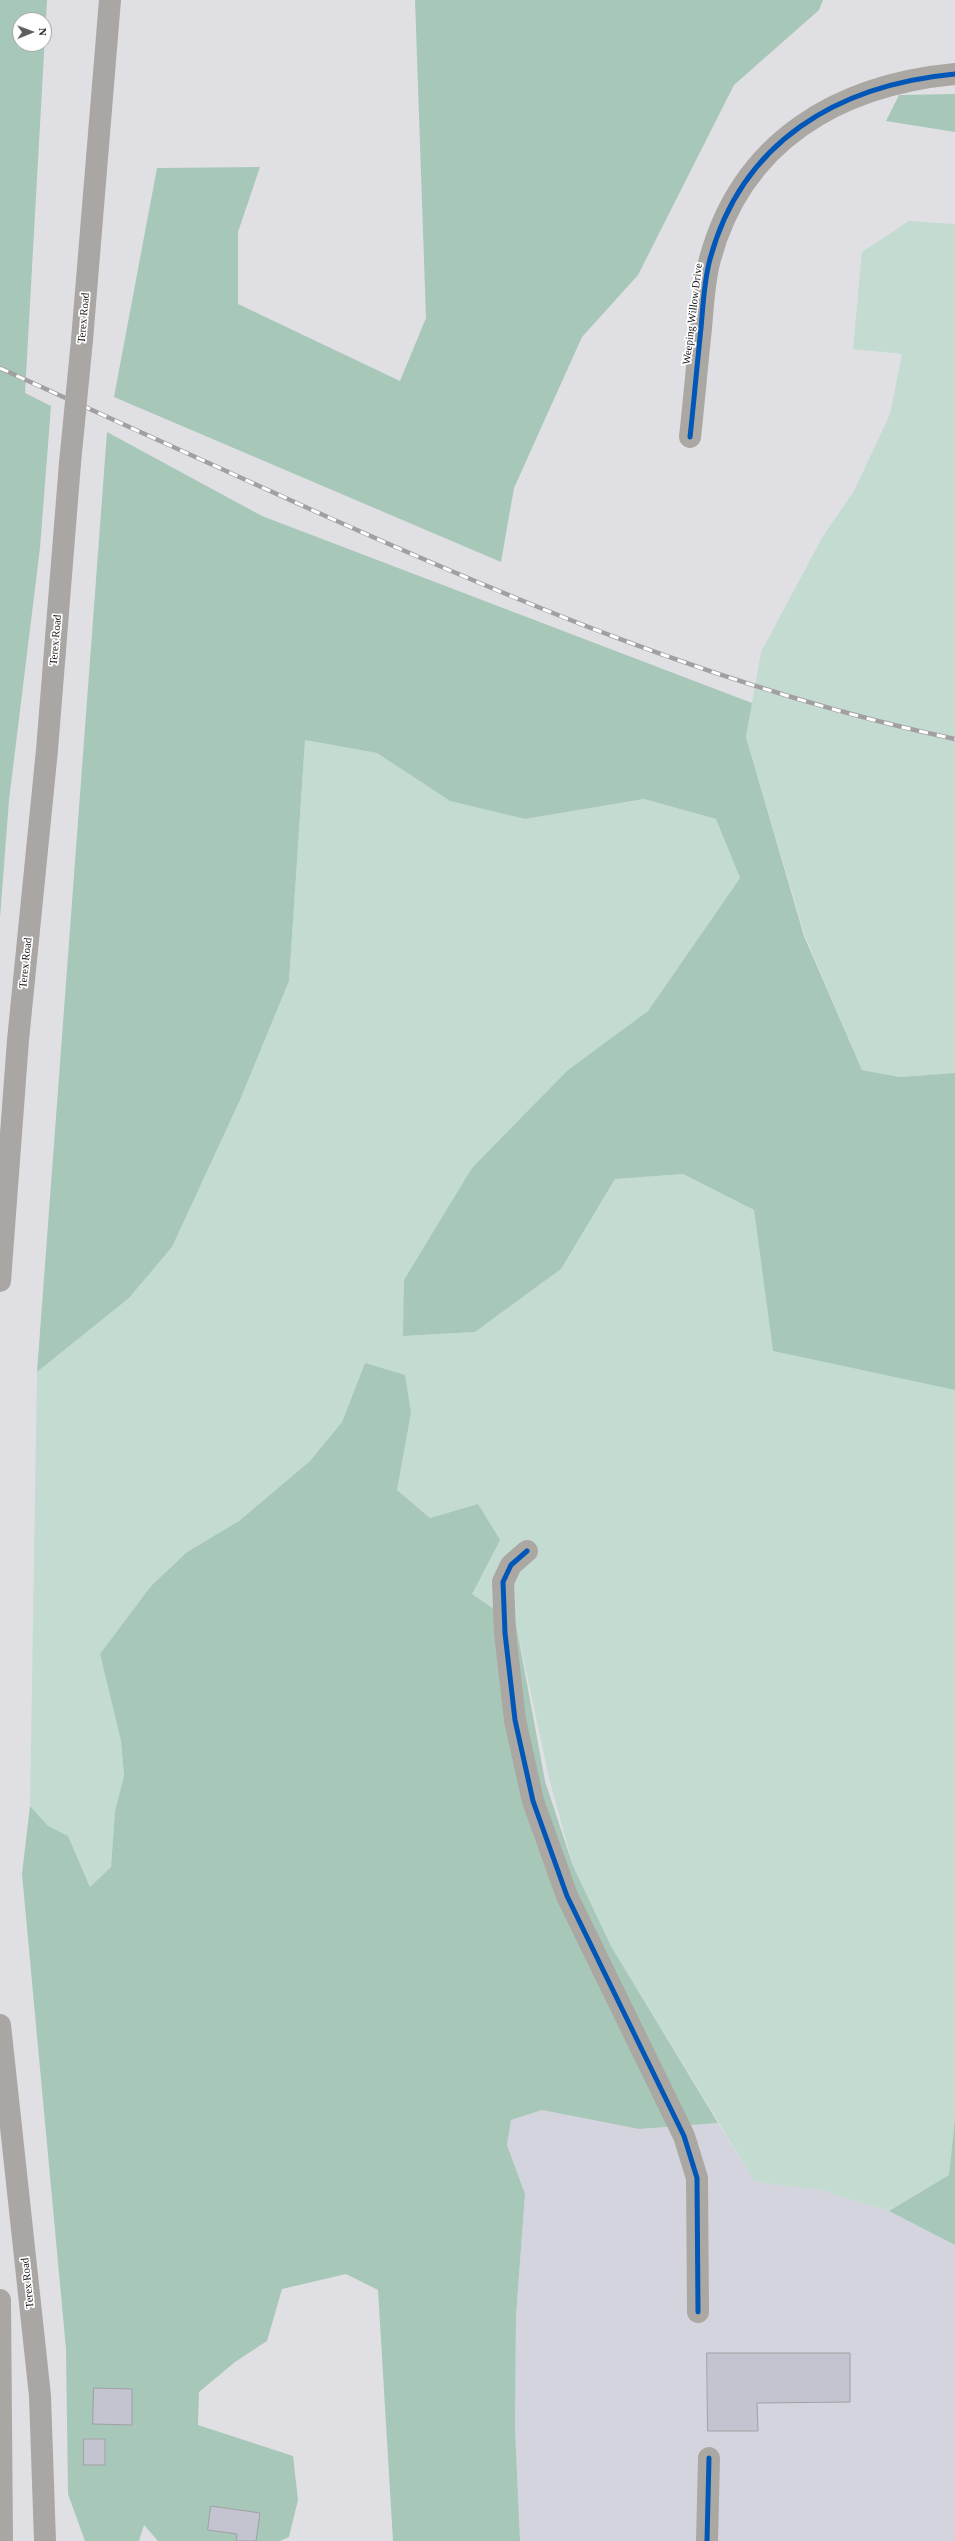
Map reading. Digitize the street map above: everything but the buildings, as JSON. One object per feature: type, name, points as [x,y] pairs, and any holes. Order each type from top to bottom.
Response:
[{"type":"main road","name":"Terex Road","points":[[0,1281],[18,1040],[47,750],[110,0]]},
{"type":"main road","name":"Terex Road","points":[[0,2025],[40,2396],[45,2541]]},
{"type":"main road","points":[[0,2300],[2,2541]]},
{"type":"street","name":"Weeping Willow Drive","points":[[690,437],[709,261],[724,218],[754,169],[787,135],[823,111],[844,101],[890,84],[955,74]]},
{"type":"street","points":[[527,1551],[511,1565],[503,1582],[505,1633],[515,1720],[533,1801],[567,1896],[684,2136],[697,2178],[698,2312]]},
{"type":"street","points":[[707,2541],[709,2458]]},
{"type":"shaded area","points":[[542,2110],[639,2129],[718,2123],[755,2182],[819,2190],[889,2211],[955,2245],[955,2541],[520,2541],[515,2427],[516,2316],[525,2194],[507,2145],[511,2120]]},
{"type":"green space","points":[[0,0],[47,0],[46,12],[12,12],[12,52],[44,52],[25,393],[51,406],[40,548],[9,800],[0,918]]},
{"type":"green space","points":[[415,0],[823,0],[819,10],[734,85],[638,275],[582,337],[514,488],[501,562],[114,397],[157,168],[260,167],[238,232],[238,304],[400,381],[426,318]]},
{"type":"green space","points":[[955,94],[955,132],[886,121],[899,95]]},
{"type":"green space","points":[[909,221],[955,224],[955,1073],[900,1077],[862,1070],[805,936],[746,737],[761,652],[823,536],[854,491],[890,414],[902,354],[853,349],[862,252]]},
{"type":"green space","points":[[107,432],[262,516],[752,703],[746,737],[804,936],[862,1070],[900,1077],[955,1073],[955,1390],[773,1351],[754,1210],[683,1174],[615,1179],[561,1269],[475,1332],[403,1336],[404,1280],[472,1168],[568,1070],[648,1011],[740,878],[716,819],[644,799],[525,819],[450,801],[377,753],[305,740],[289,981],[240,1100],[172,1247],[129,1298],[37,1372]]},
{"type":"green space","points":[[305,740],[377,753],[450,801],[525,819],[644,799],[716,819],[740,878],[648,1011],[568,1070],[403,1336],[475,1332],[561,1269],[615,1179],[683,1174],[754,1210],[773,1351],[955,1390],[955,2118],[949,2175],[889,2211],[819,2190],[755,2182],[611,1946],[573,1866],[549,1778],[516,1624],[472,1594],[478,1504],[430,1518],[397,1490],[411,1413],[365,1364],[342,1422],[310,1461],[239,1521],[187,1552],[151,1586],[100,1654],[121,1741],[124,1776],[115,1811],[111,1867],[90,1887],[68,1836],[48,1826],[30,1806],[37,1372],[129,1298],[172,1247],[240,1100],[289,981]]},
{"type":"green space","points":[[365,1363],[405,1375],[411,1413],[397,1490],[430,1518],[478,1504],[500,1540],[472,1594],[516,1624],[545,1781],[573,1866],[611,1946],[718,2123],[639,2129],[542,2110],[511,2120],[507,2145],[525,2194],[516,2316],[515,2427],[520,2541],[393,2541],[378,2290],[346,2274],[282,2289],[267,2341],[235,2362],[199,2392],[198,2425],[293,2456],[298,2500],[289,2537],[280,2541],[158,2541],[144,2525],[139,2541],[85,2541],[68,2494],[66,2349],[22,1874],[30,1806],[48,1826],[68,1836],[90,1887],[111,1867],[115,1811],[124,1776],[121,1741],[100,1654],[151,1586],[187,1552],[239,1521],[310,1461],[342,1422]]},
{"type":"green space","points":[[955,2118],[955,2245],[889,2211],[949,2175]]},
{"type":"railway","points":[[0,368],[301,505],[460,575],[622,640],[786,696],[870,719],[955,739]]},
{"type":"cycle path","points":[[690,437],[706,276],[710,259],[725,218],[745,182],[771,152],[801,126],[835,106],[872,91],[912,80],[955,74]]},
{"type":"cycle path","points":[[527,1551],[511,1565],[503,1582],[505,1633],[515,1720],[533,1801],[567,1896],[684,2136],[697,2178],[698,2312]]},
{"type":"cycle path","points":[[707,2541],[709,2458]]}]
